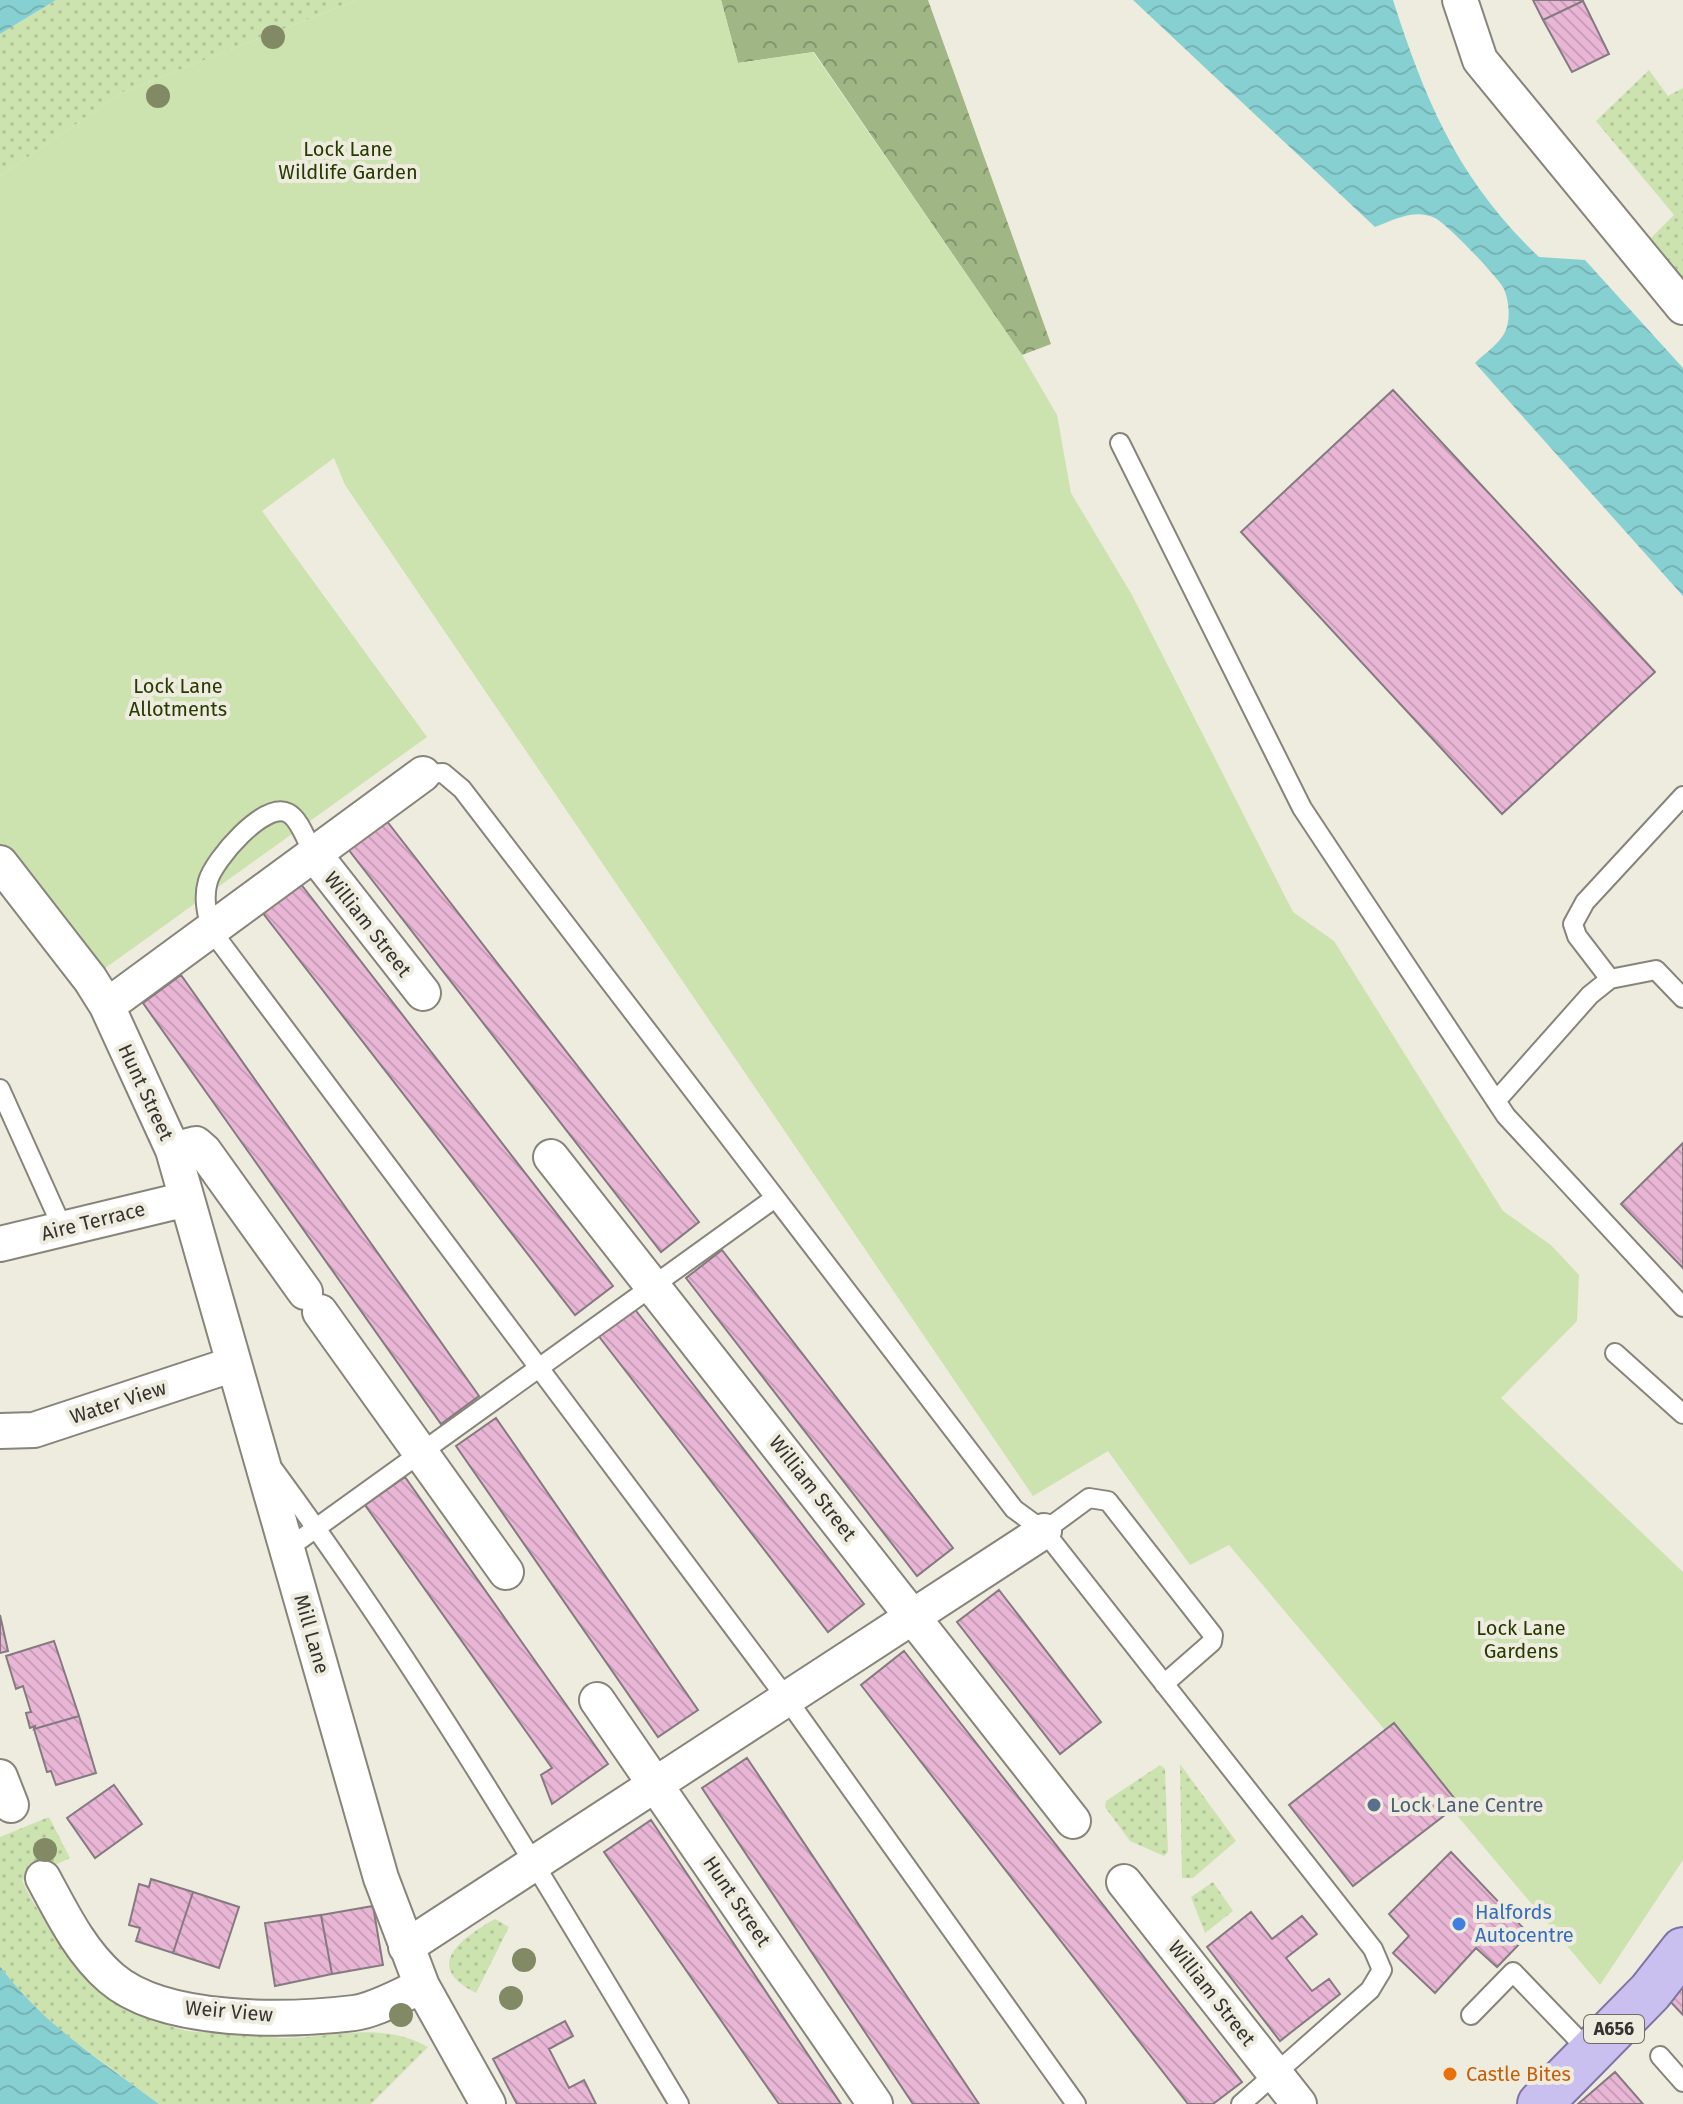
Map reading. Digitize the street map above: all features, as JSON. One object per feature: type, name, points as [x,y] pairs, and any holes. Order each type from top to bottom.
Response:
[{"type":"main road","name":"A656","points":[[1540,2104],[1650,1992],[1683,1950]]},
{"type":"street","points":[[1460,0],[1480,60],[1683,307]]},
{"type":"street","points":[[107,1006],[423,774]]},
{"type":"street","name":"William Street","points":[[314,854],[423,993]]},
{"type":"street","name":"Hunt Street","points":[[0,863],[90,979],[107,1006],[173,1150],[196,1144],[204,1151],[506,1572]]},
{"type":"street","name":"Mill Lane","points":[[173,1150],[381,1878],[422,1986],[488,2104]]},
{"type":"street","name":"William Street","points":[[551,1157],[1073,1821]]},
{"type":"street","name":"Aire Terrace","points":[[0,1244],[187,1199]]},
{"type":"street","name":"Water View","points":[[0,1431],[34,1430],[234,1364]]},
{"type":"street","points":[[406,1947],[1044,1531]]},
{"type":"street","name":"Hunt Street","points":[[597,1700],[658,1783],[875,2104]]},
{"type":"street","name":"Weir View","points":[[43,1878],[94,1962],[114,1981],[151,2000],[231,2015],[357,2012],[422,1986]]},
{"type":"street","name":"William Street","points":[[1124,1882],[1299,2104]]},
{"type":"lane","points":[[1120,443],[1302,808],[1496,1101],[1683,1307]]},
{"type":"lane","points":[[423,774],[443,773],[462,789],[1014,1509],[1044,1531],[1373,1949],[1382,1970],[1370,1990],[1241,2104]]},
{"type":"lane","points":[[1610,979],[1577,936],[1573,924],[1585,902],[1683,796]]},
{"type":"lane","points":[[314,854],[293,816],[284,810],[273,811],[236,838],[208,879],[205,904],[211,930],[787,1699],[1076,2104]]},
{"type":"lane","points":[[1496,1101],[1590,995],[1610,979],[1656,970],[1683,998]]},
{"type":"lane","points":[[0,1089],[63,1229]]},
{"type":"lane","points":[[287,1549],[775,1198]]},
{"type":"lane","points":[[1615,1353],[1683,1414]]},
{"type":"lane","points":[[258,1448],[318,1529],[535,1863],[679,2104]]},
{"type":"lane","points":[[1044,1531],[1089,1498],[1108,1501],[1213,1635],[1212,1642],[1164,1684]]},
{"type":"lane","points":[[1471,2015],[1513,1972],[1591,2053]]},
{"type":"lane","points":[[1660,2056],[1683,2082]]},
{"type":"green space","points":[[56,0],[357,0],[123,92],[0,176],[0,34]]},
{"type":"green space","points":[[357,0],[721,0],[738,63],[813,52],[1022,355],[1057,415],[1071,493],[1132,595],[1293,912],[1334,941],[1503,1211],[1551,1245],[1579,1275],[1577,1321],[1501,1398],[1683,1572],[1683,1860],[1600,1985],[1229,1545],[1190,1565],[1108,1451],[1033,1496],[345,485],[334,458],[262,511],[427,737],[90,979],[0,863],[0,176],[123,92]]},
{"type":"green space","points":[[721,0],[928,0],[1051,344],[1022,355],[814,52],[738,63]]},
{"type":"green space","points":[[1649,70],[1668,96],[1683,88],[1683,282],[1646,243],[1674,215],[1596,121]]},
{"type":"green space","points":[[1180,1764],[1236,1841],[1193,1878],[1182,1878]]},
{"type":"green space","points":[[1160,1765],[1165,1769],[1168,1852],[1164,1856],[1130,1841],[1105,1807],[1106,1801]]},
{"type":"green space","points":[[49,1817],[70,1858],[22,1880],[50,1927],[69,1950],[113,1993],[138,2010],[163,2023],[194,2032],[237,2030],[285,2038],[376,2032],[393,2034],[428,2047],[371,2104],[159,2104],[66,2035],[19,1992],[0,1966],[0,1837]]},
{"type":"green space","points":[[1213,1882],[1233,1911],[1205,1933],[1191,1897]]},
{"type":"green space","points":[[495,1919],[509,1927],[476,1993],[451,1973],[449,1963],[452,1953],[460,1944]]},
{"type":"water","points":[[0,0],[56,0],[0,34]]},
{"type":"water","points":[[1133,0],[1393,0],[1418,73],[1448,139],[1487,199],[1539,257],[1585,260],[1683,368],[1683,596],[1475,363],[1502,336],[1509,316],[1504,289],[1483,263],[1441,222],[1427,215],[1404,216],[1375,227]]},
{"type":"water","points":[[0,1966],[16,1987],[54,2024],[159,2104],[0,2104]]},
{"type":"building","points":[[1533,0],[1583,0],[1583,1],[1543,20]]},
{"type":"building","points":[[1583,1],[1609,54],[1572,72],[1543,20]]},
{"type":"building","points":[[1393,390],[1655,672],[1502,814],[1241,532]]},
{"type":"building","points":[[386,820],[699,1222],[661,1252],[348,849]]},
{"type":"building","points":[[300,883],[613,1286],[575,1315],[262,912]]},
{"type":"building","points":[[181,975],[479,1396],[441,1424],[143,1003]]},
{"type":"building","points":[[1683,1143],[1683,1268],[1621,1204]]},
{"type":"building","points":[[722,1250],[953,1548],[917,1576],[686,1278]]},
{"type":"building","points":[[633,1307],[864,1604],[828,1632],[597,1334]]},
{"type":"building","points":[[496,1418],[698,1710],[658,1737],[456,1446]]},
{"type":"building","points":[[405,1477],[608,1764],[552,1804],[541,1775],[552,1768],[365,1505]]},
{"type":"building","points":[[999,1590],[1101,1722],[1060,1754],[957,1622]]},
{"type":"building","points":[[0,1615],[8,1651],[0,1653]]},
{"type":"building","points":[[54,1641],[79,1716],[30,1728],[26,1713],[31,1712],[23,1686],[16,1689],[6,1656]]},
{"type":"building","points":[[904,1651],[1242,2082],[1213,2104],[1188,2104],[861,1685]]},
{"type":"building","points":[[79,1716],[96,1773],[56,1785],[51,1771],[47,1772],[34,1729]]},
{"type":"building","name":"Lock Lane Centre","points":[[1394,1723],[1459,1804],[1353,1886],[1289,1805]]},
{"type":"building","points":[[747,1758],[979,2104],[913,2104],[702,1788]]},
{"type":"building","points":[[114,1785],[142,1824],[95,1858],[67,1818]]},
{"type":"building","points":[[651,1820],[841,2104],[779,2104],[604,1852]]},
{"type":"building","name":"Halfords Autocentre","points":[[1451,1852],[1529,1934],[1497,1967],[1476,1948],[1435,1993],[1393,1953],[1409,1936],[1389,1914]]},
{"type":"building","points":[[151,1879],[193,1892],[173,1953],[136,1941],[140,1928],[129,1925],[139,1884],[149,1887]]},
{"type":"building","points":[[193,1892],[239,1907],[219,1968],[173,1953]]},
{"type":"building","points":[[373,1906],[383,1965],[332,1974],[321,1915]]},
{"type":"building","points":[[1251,1912],[1272,1939],[1302,1916],[1317,1934],[1286,1958],[1312,1991],[1329,1979],[1340,1994],[1280,2041],[1207,1947]]},
{"type":"building","points":[[321,1915],[332,1974],[275,1986],[265,1923]]},
{"type":"building","points":[[1683,1982],[1683,2015],[1667,1998]]},
{"type":"building","points":[[565,2021],[573,2036],[549,2049],[569,2088],[584,2080],[596,2104],[517,2104],[493,2059]]},
{"type":"building","points":[[1615,2072],[1643,2104],[1578,2104]]},
{"type":"place","name":"Lock Lane Centre","points":[[1374,1805]]},
{"type":"place","name":"Halfords Autocentre","points":[[1459,1924]]},
{"type":"place","name":"Castle Bites","points":[[1450,2074]]},
{"type":"park label","name":"Lock Lane Wildlife Garden","points":[[348,160]]},
{"type":"park label","name":"Lock Lane Allotments","points":[[178,698]]},
{"type":"park label","name":"Lock Lane Gardens","points":[[1521,1640]]}]
